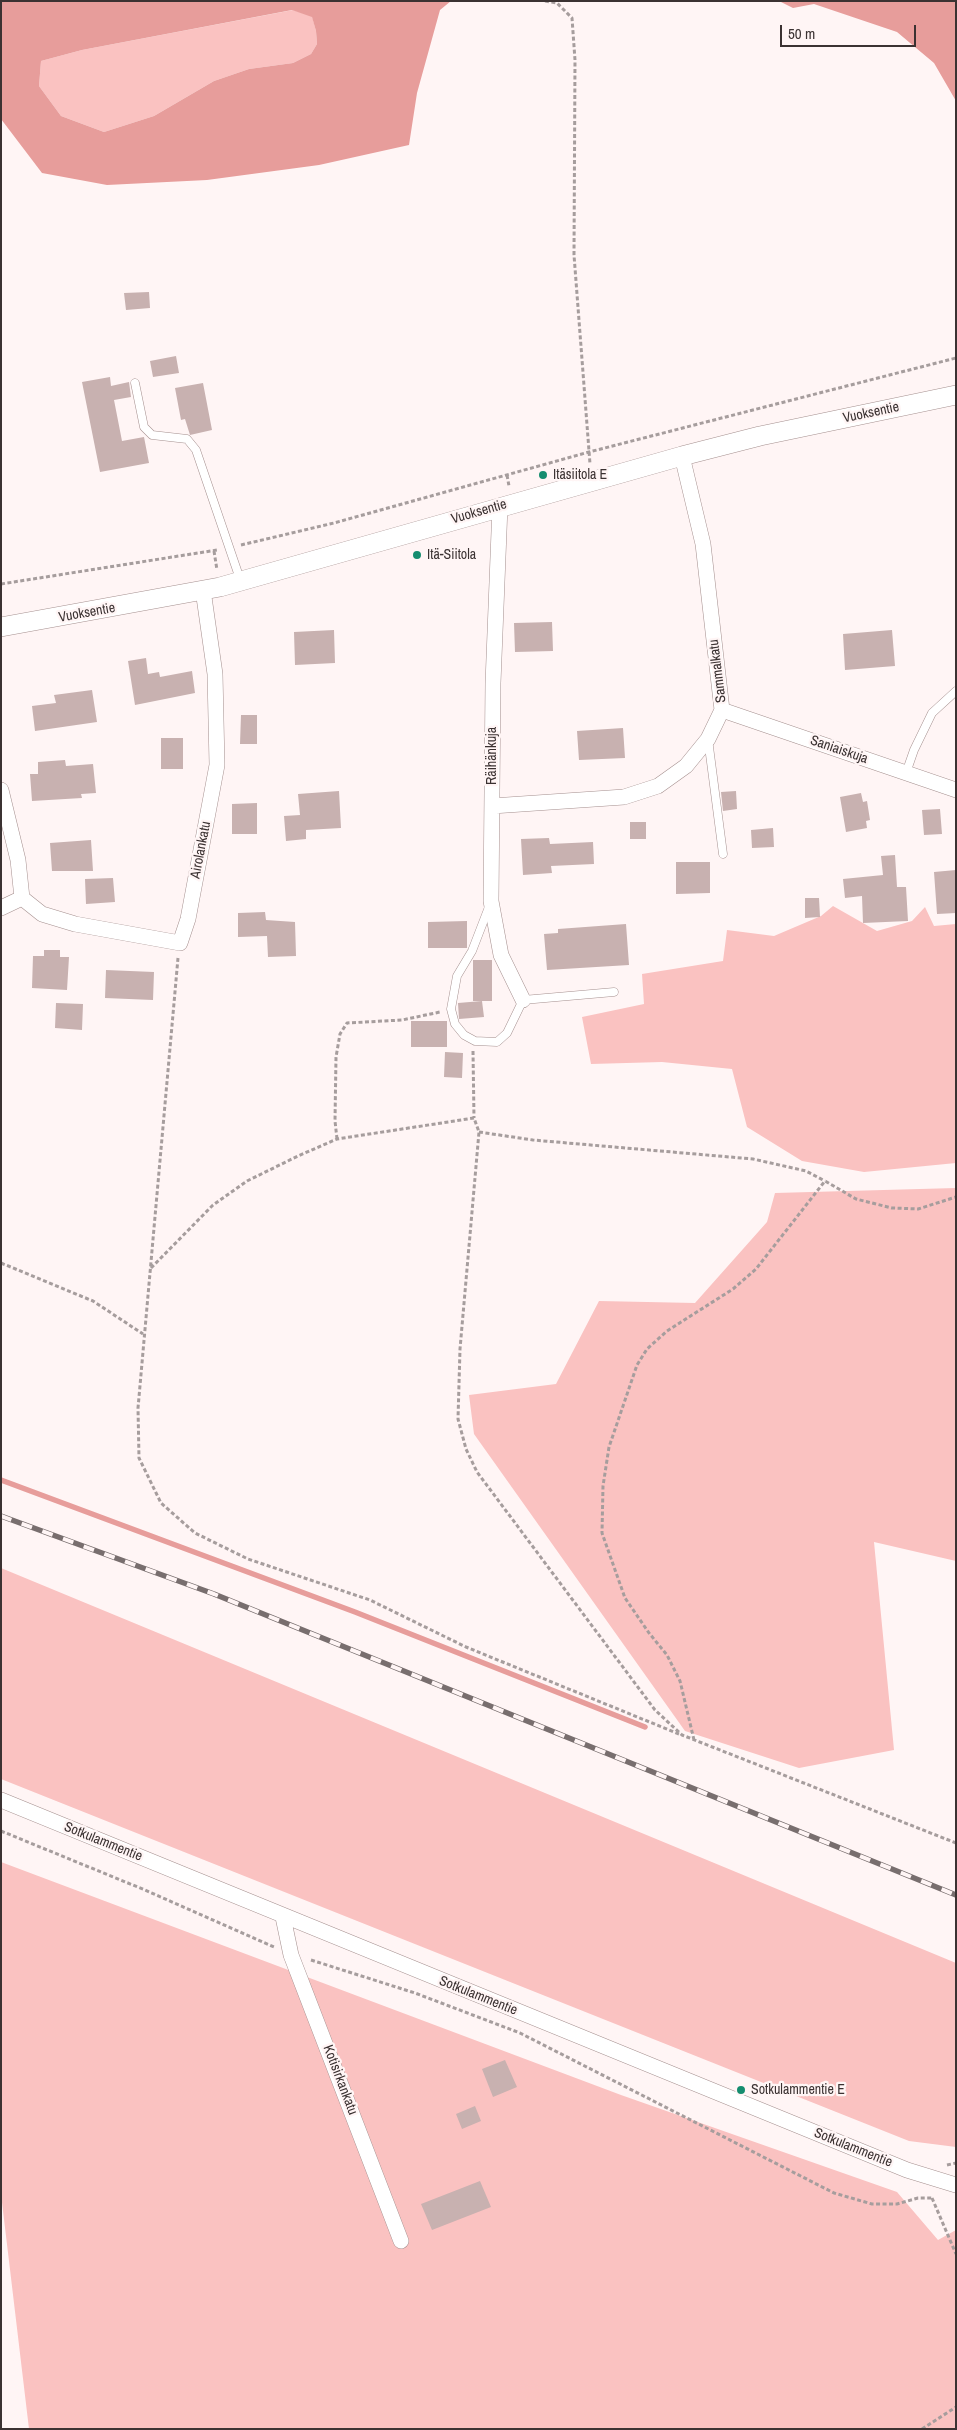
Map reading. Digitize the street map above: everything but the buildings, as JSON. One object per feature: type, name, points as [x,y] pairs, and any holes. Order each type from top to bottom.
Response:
[{"type":"street","name":"Vuoksentie","points":[[1,627],[241,582],[500,506],[682,456],[760,436],[956,395]]},
{"type":"street","name":"Sammalkatu","points":[[492,806],[624,796],[658,786],[686,766],[708,739],[722,710],[703,544],[682,456]]},
{"type":"street","name":"Räihänkuja","points":[[500,506],[493,683],[490,900],[501,955],[523,1000]]},
{"type":"street","name":"Airolankatu","points":[[180,944],[188,920],[217,765],[215,674],[203,590]]},
{"type":"street","name":"Saniaiskuja","points":[[722,710],[956,790]]},
{"type":"street","points":[[1,790],[18,860],[22,898],[42,914],[75,924],[180,944]]},
{"type":"street","points":[[1,908],[22,898]]},
{"type":"street","name":"Sotkulammentie","points":[[1,1800],[283,1917],[907,2170],[956,2185]]},
{"type":"street","name":"Kotisirkankatu","points":[[283,1917],[291,1955],[401,2241]]},
{"type":"lane","points":[[135,383],[144,427],[152,435],[187,440],[196,450],[241,582]]},
{"type":"lane","points":[[906,773],[914,750],[932,713],[956,691]]},
{"type":"lane","points":[[708,739],[723,854]]},
{"type":"lane","points":[[490,900],[475,943],[457,976],[451,1009],[455,1024],[464,1034],[475,1041],[497,1042],[507,1033],[523,1000],[614,992]]},
{"type":"path","points":[[545,1],[557,3],[572,18],[575,60],[574,255],[592,480]]},
{"type":"path","points":[[1,584],[230,548],[334,523],[589,452],[956,358]]},
{"type":"path","points":[[180,944],[138,1408],[139,1458],[161,1503],[195,1533],[248,1559],[370,1600],[466,1647],[694,1740],[956,1843]]},
{"type":"path","points":[[337,1138],[335,1122],[336,1057],[340,1034],[347,1023],[402,1020],[451,1009]]},
{"type":"path","points":[[475,1041],[473,1068],[474,1118],[479,1132],[460,1358],[458,1419],[466,1449],[477,1472],[655,1710],[682,1735]]},
{"type":"path","points":[[151,1268],[213,1205],[240,1186],[337,1138],[474,1118]]},
{"type":"path","points":[[479,1132],[533,1140],[753,1159],[806,1171],[856,1198],[892,1208],[918,1209],[956,1197]]},
{"type":"path","points":[[694,1740],[680,1681],[667,1655],[625,1598],[602,1533],[603,1486],[609,1447],[637,1365],[647,1349],[667,1331],[734,1289],[756,1269],[826,1181]]},
{"type":"path","points":[[1,1263],[93,1301],[144,1334]]},
{"type":"path","points":[[1,1831],[136,1886],[291,1955],[415,1993],[520,2032],[834,2193],[872,2204],[897,2204],[918,2198],[932,2198],[956,2254]]},
{"type":"path","points":[[945,2165],[956,2163]]},
{"type":"path","points":[[922,2429],[956,2407]]},
{"type":"shaded area","points":[[1,1],[451,1],[440,10],[417,93],[409,145],[319,165],[207,180],[107,185],[42,173],[1,119]],"holes":[[[292,10],[312,17],[317,44],[311,54],[293,63],[249,69],[214,81],[154,116],[104,132],[61,116],[39,86],[41,61],[82,50]]]},
{"type":"shaded area","points":[[779,1],[956,1],[956,101],[934,63],[897,32],[814,4],[793,8]]},
{"type":"shaded area","points":[[293,10],[312,16],[317,44],[311,54],[293,63],[249,69],[214,81],[154,116],[104,132],[61,116],[39,86],[41,61],[82,50]]},
{"type":"shaded area","points":[[833,906],[877,931],[912,921],[925,907],[934,926],[956,924],[956,1163],[864,1172],[802,1161],[747,1127],[732,1069],[662,1062],[591,1064],[582,1017],[644,1004],[642,974],[723,961],[727,930],[774,936],[821,916]]},
{"type":"shaded area","points":[[956,1188],[956,1561],[874,1542],[894,1750],[799,1768],[685,1731],[474,1434],[469,1395],[556,1384],[599,1301],[695,1303],[767,1222],[775,1193]]},
{"type":"shaded area","points":[[1,1568],[956,1963],[956,2147],[909,2141],[1,1779]]},
{"type":"shaded area","points":[[1,1862],[621,2095],[897,2192],[938,2240],[956,2230],[956,2429],[29,2429],[1,2194]]},
{"type":"waterway","points":[[1,1480],[355,1612],[645,1727]]},
{"type":"railway","points":[[1,1516],[214,1594],[956,1895]]},
{"type":"place","name":"Itäsiitola E","points":[[543,475]]},
{"type":"place","name":"Itä-Siitola","points":[[417,555]]},
{"type":"place","name":"Sotkulammentie E","points":[[741,2090]]}]
